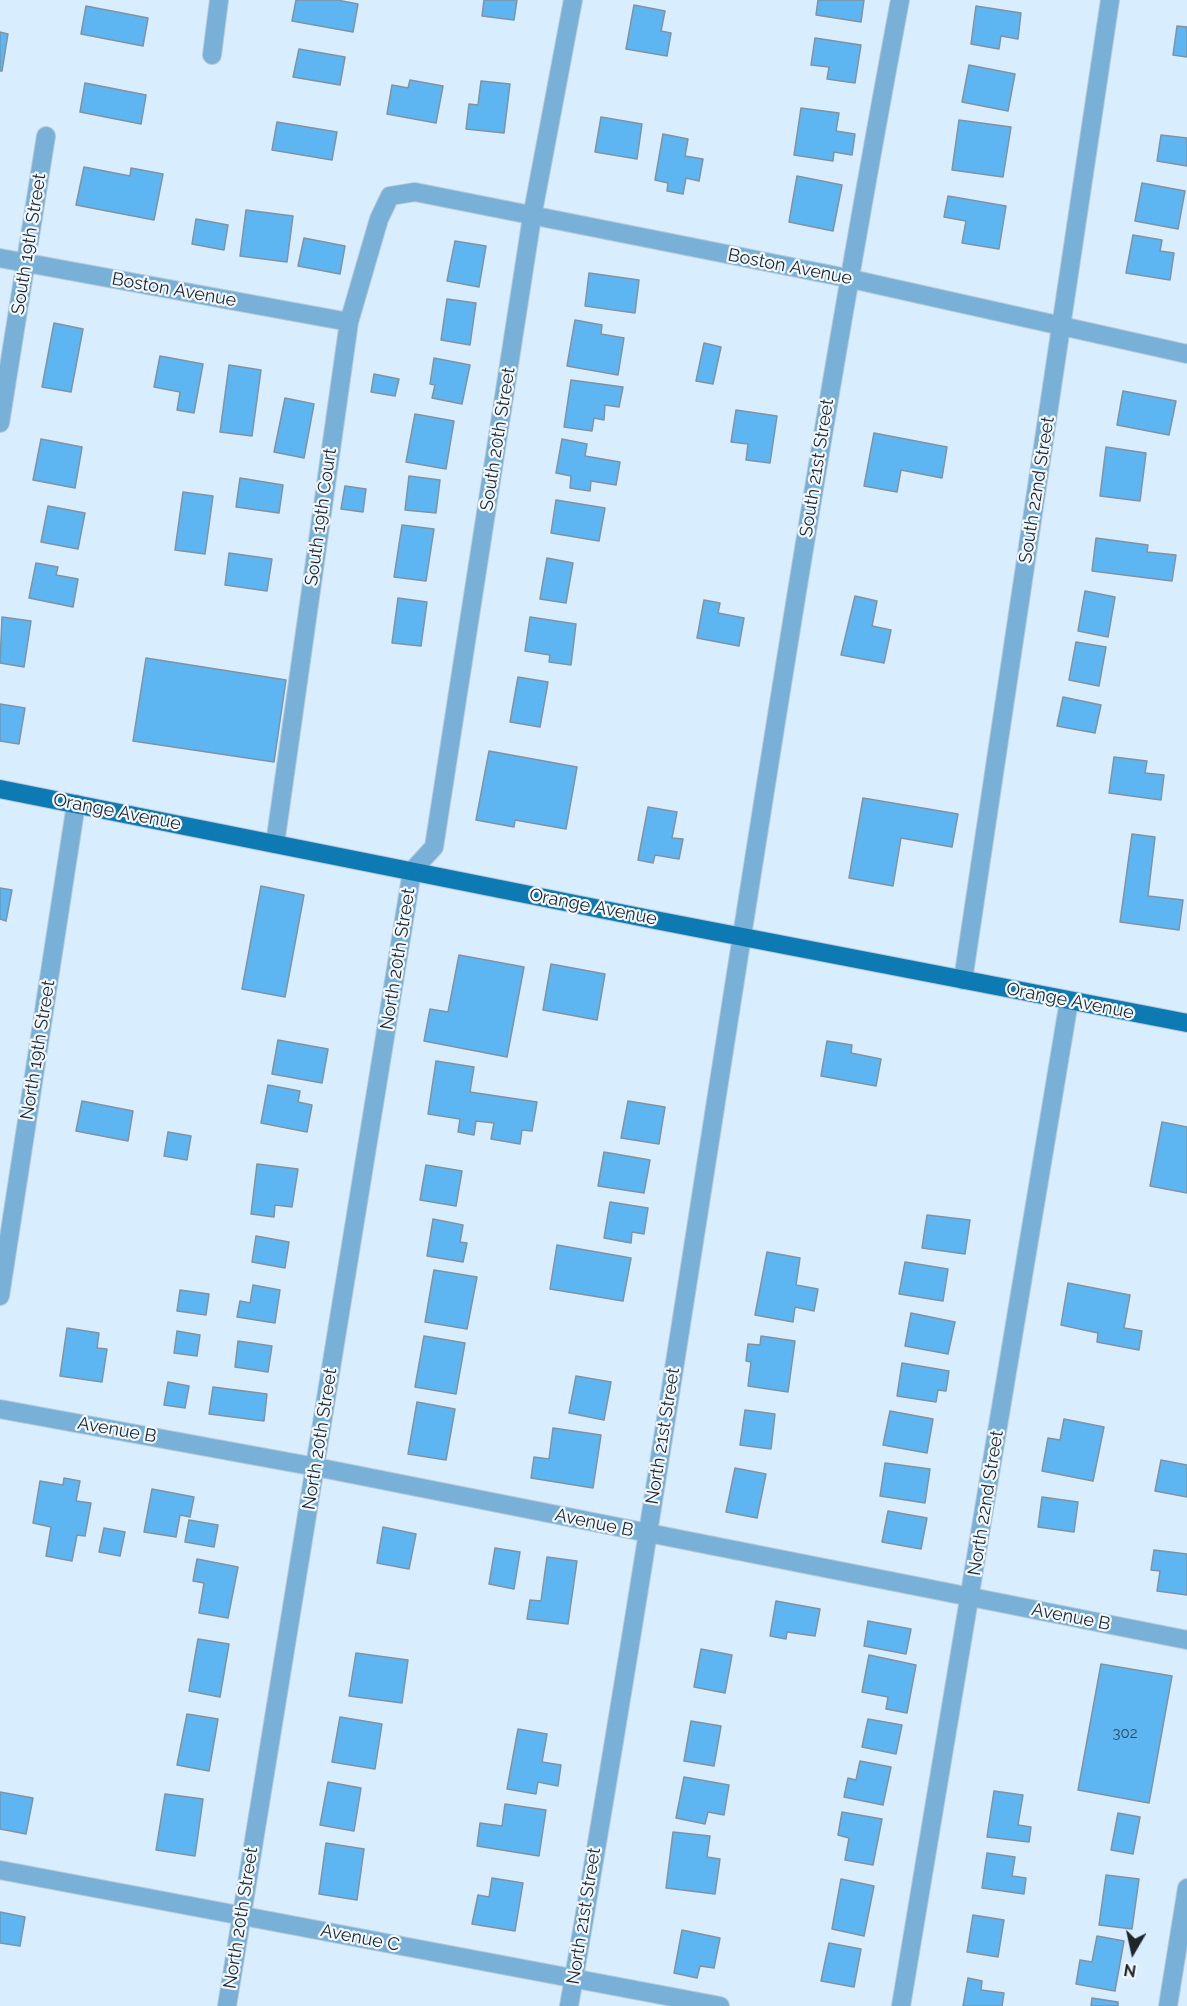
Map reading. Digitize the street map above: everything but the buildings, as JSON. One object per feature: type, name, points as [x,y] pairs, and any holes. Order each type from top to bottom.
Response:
[{"type":"main road","name":"Orange Avenue","points":[[0,789],[741,937],[1187,1023]]},
{"type":"street","points":[[212,55],[219,0]]},
{"type":"street","name":"South 20th Street","points":[[412,871],[434,847],[532,217],[573,0]]},
{"type":"street","name":"South 21st Street","points":[[741,937],[848,278],[900,0]]},
{"type":"street","name":"South 22nd Street","points":[[963,980],[1110,0]]},
{"type":"street","name":"South 19th Street","points":[[0,423],[46,136]]},
{"type":"street","name":"Boston Avenue","points":[[390,196],[415,192],[848,278],[1187,354]]},
{"type":"street","name":"South 19th Court","points":[[275,844],[349,322],[379,219],[390,196]]},
{"type":"street","name":"Boston Avenue","points":[[0,258],[349,322]]},
{"type":"street","name":"North 19th Street","points":[[0,1296],[76,804]]},
{"type":"street","name":"North 20th Street","points":[[227,2006],[412,871]]},
{"type":"street","name":"North 21st Street","points":[[569,2006],[648,1534],[741,937]]},
{"type":"street","name":"North 22nd Street","points":[[901,2006],[1069,1001]]},
{"type":"street","name":"Avenue B","points":[[0,1409],[316,1467],[1187,1640]]},
{"type":"street","name":"Avenue C","points":[[0,1870],[720,2006]]},
{"type":"street","points":[[1168,2006],[1187,1888]]}]
